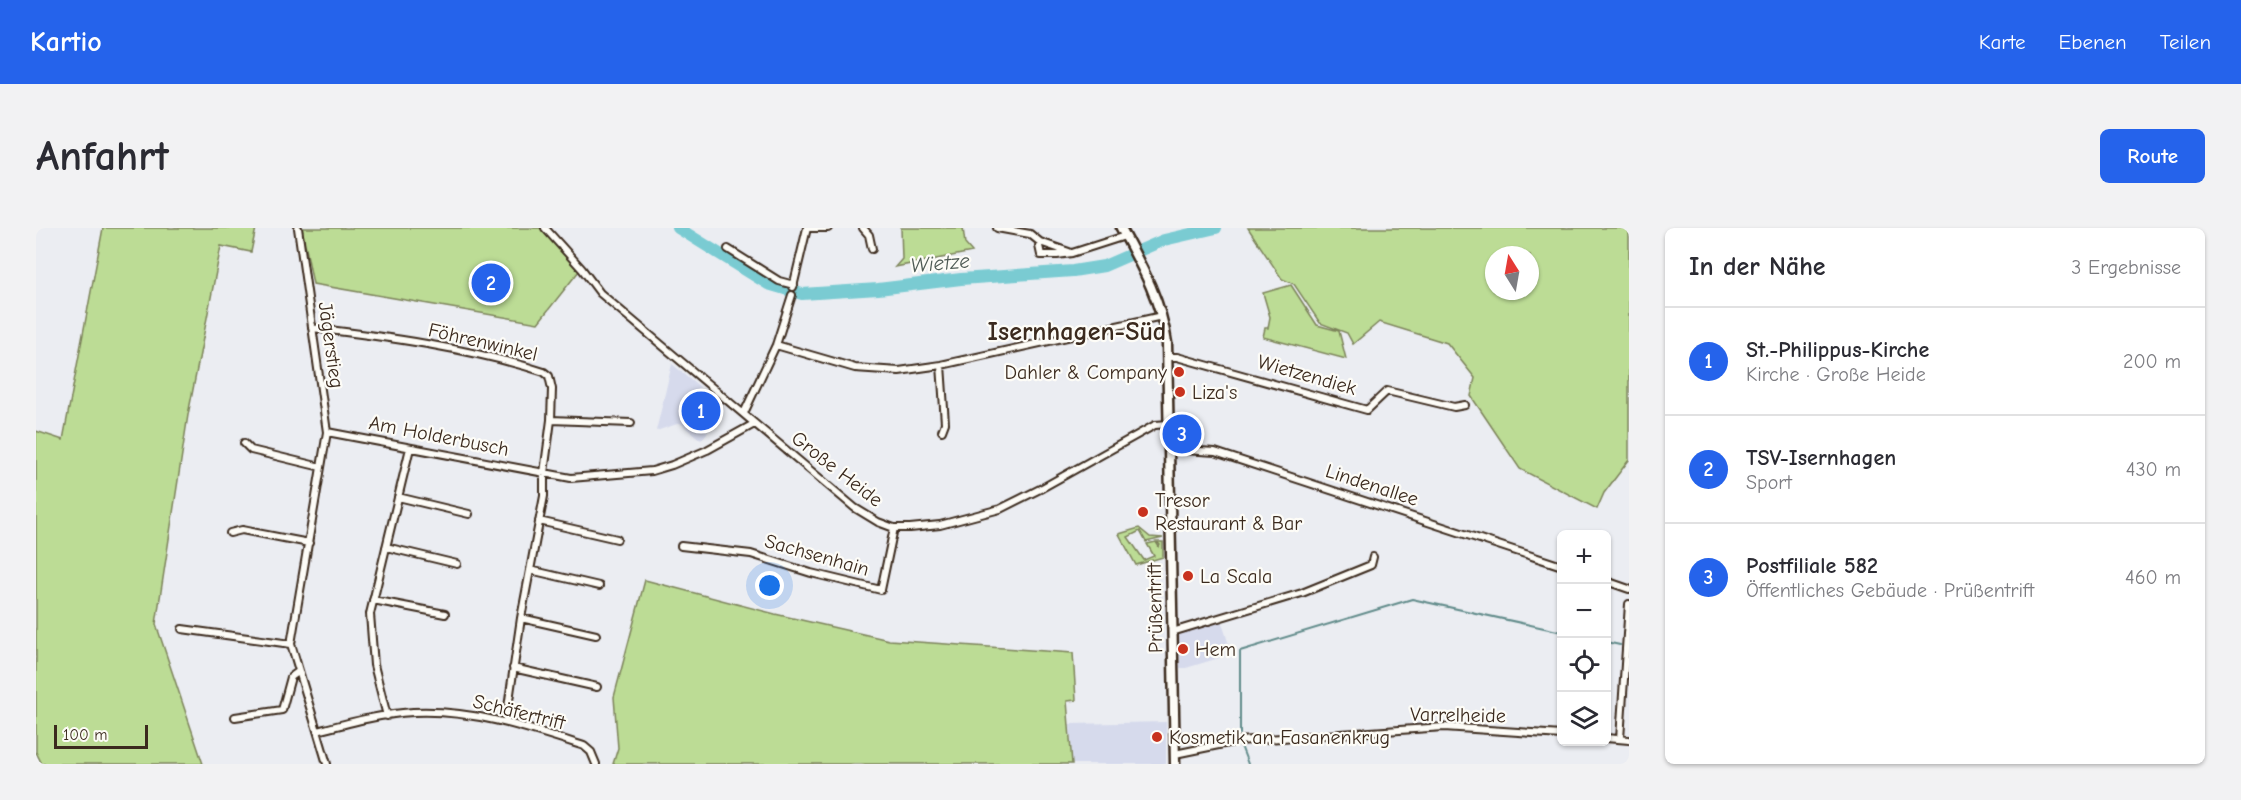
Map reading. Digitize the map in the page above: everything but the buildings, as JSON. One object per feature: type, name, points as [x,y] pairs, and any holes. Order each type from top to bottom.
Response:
[{"type":"main road","name":"Prüßentrift","points":[[1123,232],[1153,289],[1162,316],[1168,357],[1175,764]]},
{"type":"street","name":"Jägerstieg","points":[[298,228],[327,432],[291,644],[327,764]]},
{"type":"street","name":"Große Heide","points":[[545,228],[600,293],[855,508],[878,522],[894,528],[923,528],[940,525],[1000,509],[1155,425],[1169,424]]},
{"type":"street","points":[[744,413],[776,345],[793,289],[807,228],[828,228]]},
{"type":"street","points":[[863,228],[869,235],[872,249]]},
{"type":"street","points":[[997,228],[1029,234],[1040,242],[1072,253]]},
{"type":"street","points":[[1040,242],[1041,255],[1057,255],[1072,253],[1123,232]]},
{"type":"street","points":[[728,249],[793,289]]},
{"type":"street","points":[[776,345],[834,362],[878,370],[918,369],[1162,316]]},
{"type":"street","name":"Föhrenwinkel","points":[[312,328],[480,354],[544,372],[552,382],[544,496],[521,618],[506,721]]},
{"type":"street","name":"Wietzendiek","points":[[1168,357],[1177,357],[1367,410],[1387,391],[1454,407],[1465,405]]},
{"type":"street","points":[[941,365],[945,423],[942,431]]},
{"type":"street","points":[[551,420],[631,423]]},
{"type":"street","name":"Am Holderbusch","points":[[327,432],[559,477],[580,478],[652,471],[690,458],[754,424]]},
{"type":"street","points":[[244,443],[251,450],[321,467]]},
{"type":"street","points":[[387,716],[371,645],[369,614],[410,448]]},
{"type":"street","name":"Lindenallee","points":[[1169,449],[1215,452],[1557,564]]},
{"type":"street","points":[[398,497],[469,514]]},
{"type":"street","points":[[539,521],[617,539]]},
{"type":"street","name":"Sachsenhain","points":[[681,546],[751,554],[811,573],[881,590],[894,528]]},
{"type":"street","points":[[230,533],[242,530],[309,543]]},
{"type":"street","points":[[386,547],[457,564]]},
{"type":"street","points":[[1172,632],[1302,593],[1371,565],[1373,557]]},
{"type":"street","points":[[530,570],[599,586]]},
{"type":"street","points":[[1611,583],[1629,589]]},
{"type":"street","points":[[372,600],[445,614]]},
{"type":"street","points":[[1620,739],[1629,604]]},
{"type":"street","points":[[521,618],[596,635]]},
{"type":"street","points":[[182,628],[291,644]]},
{"type":"street","points":[[513,668],[597,687]]},
{"type":"street","points":[[235,717],[282,710],[291,677],[298,672]]},
{"type":"street","name":"Schäfertrift","points":[[317,731],[387,716],[432,712],[475,716],[506,721],[584,746],[591,752],[596,764]]},
{"type":"street","name":"Varrelheide","points":[[1175,754],[1238,741],[1444,727],[1557,735]]},
{"type":"street","points":[[1611,738],[1629,740]]},
{"type":"shaded area","points":[[672,364],[700,387],[690,400],[693,404],[686,413],[708,432],[701,440],[680,423],[656,431]]},
{"type":"shaded area","points":[[1221,620],[1232,654],[1180,668],[1179,633]]},
{"type":"shaded area","points":[[1166,722],[1166,764],[1072,764],[1070,724]]},
{"type":"green space","points":[[103,228],[256,228],[251,252],[221,246],[188,415],[156,624],[203,764],[42,764],[36,752],[36,431],[63,440]]},
{"type":"green space","points":[[302,228],[541,228],[579,271],[538,323],[313,284]]},
{"type":"green space","points":[[901,228],[963,228],[965,244],[972,252],[895,267],[902,259]]},
{"type":"green space","points":[[1248,228],[1629,228],[1629,460],[1604,493],[1597,509],[1520,469],[1471,396],[1475,378],[1447,343],[1379,322],[1353,344],[1347,333],[1320,323],[1294,284],[1282,279]]},
{"type":"green space","points":[[1291,285],[1317,325],[1339,331],[1346,359],[1263,337],[1270,317],[1263,293]]},
{"type":"green space","points":[[1139,528],[1150,537],[1163,538],[1146,542],[1140,531],[1128,537],[1144,560],[1154,556],[1147,544],[1156,542],[1159,547],[1157,542],[1163,542],[1163,557],[1136,565],[1119,534]]},
{"type":"green space","points":[[645,580],[775,614],[889,640],[1073,653],[1076,700],[1067,701],[1072,764],[613,764],[618,748],[614,697]]},
{"type":"waterway","name":"Wietze","points":[[678,228],[768,284],[802,294],[1073,271],[1104,266],[1164,240],[1216,228]]},
{"type":"waterway","points":[[1240,734],[1240,651],[1412,599],[1557,631]]},
{"type":"waterway","points":[[1611,643],[1620,645]]},
{"type":"waterway","points":[[1241,746],[1248,764]]},
{"type":"place","name":"TSV-Isernhagen","points":[[491,283]]},
{"type":"place","name":"Dahler & Company","points":[[1179,372]]},
{"type":"place","name":"Liza's","points":[[1180,392]]},
{"type":"place","name":"St.-Philippus-Kirche","points":[[701,411]]},
{"type":"place","name":"Postfiliale 582","points":[[1182,434]]},
{"type":"place","name":"Tresor Restaurant & Bar","points":[[1143,512]]},
{"type":"place","name":"La Scala","points":[[1188,576]]},
{"type":"place","name":"Hem","points":[[1183,649]]},
{"type":"place","name":"Kosmetik an Fasanenkrug","points":[[1157,737]]},
{"type":"district","name":"Isernhagen-Süd","points":[[1077,332]]}]
